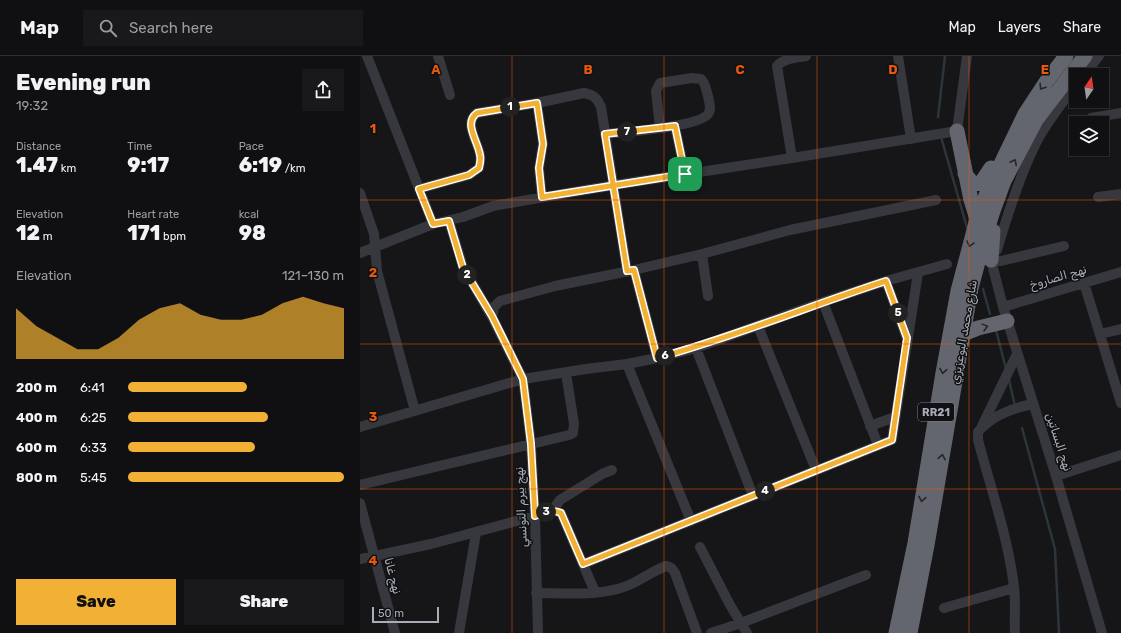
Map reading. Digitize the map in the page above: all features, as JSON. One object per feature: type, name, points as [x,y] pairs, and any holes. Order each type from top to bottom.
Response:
[{"type":"highway","name":"شارع محمد البوعزيزي","points":[[910,633],[942,373],[958,291],[977,219],[986,193],[1025,114],[1046,82],[1066,56]]},
{"type":"highway","name":"شارع محمد البوعزيزي","points":[[896,633],[921,544],[971,288],[993,211],[1004,181],[1036,120],[1085,56]]},
{"type":"highway","points":[[965,174],[972,183],[976,184],[983,182],[1002,147],[1025,114]]},
{"type":"highway","points":[[958,131],[965,174],[977,219]]},
{"type":"highway","points":[[992,262],[993,232],[1004,181]]},
{"type":"highway","points":[[963,334],[1005,314]]},
{"type":"highway","name":"RR21","points":[[888,633],[900,579],[905,564],[921,544]]},
{"type":"highway","name":"RR21","points":[[918,633],[925,584],[921,544]]},
{"type":"street","points":[[438,56],[450,95]]},
{"type":"street","points":[[792,158],[777,66],[780,62],[785,60],[806,56]]},
{"type":"street","points":[[898,56],[911,139]]},
{"type":"street","points":[[360,253],[433,224],[449,221],[493,206],[614,185],[958,131],[966,56]]},
{"type":"street","points":[[1090,68],[1099,56]]},
{"type":"street","points":[[370,57],[433,224]]},
{"type":"street","points":[[605,134],[660,128],[675,126],[704,118],[709,113],[710,103],[704,82],[701,79],[692,78],[660,83],[656,91],[660,128]]},
{"type":"street","points":[[419,189],[469,175],[479,168],[480,154],[472,130],[471,121],[472,117],[477,113],[584,93],[591,94],[597,98],[601,107],[614,185],[631,271],[657,358]]},
{"type":"street","points":[[1064,246],[992,262],[1009,211],[1036,143],[1047,124],[1069,94]]},
{"type":"street","points":[[537,103],[543,144],[539,168],[542,197]]},
{"type":"street","points":[[1103,116],[1121,113]]},
{"type":"street","points":[[675,126],[685,174]]},
{"type":"street","points":[[360,193],[374,234],[377,271],[415,411]]},
{"type":"street","points":[[1098,197],[1121,194]]},
{"type":"street","points":[[492,316],[494,307],[500,301],[556,286],[631,271],[702,254],[790,230],[936,200]]},
{"type":"street","name":"نهج بيرم التونسي","points":[[449,221],[463,268],[492,316],[523,379],[531,444],[535,516],[538,633]]},
{"type":"street","points":[[702,254],[708,296]]},
{"type":"street","name":"نهج البساتين","points":[[992,262],[1005,314],[1056,476],[1102,633]]},
{"type":"street","points":[[360,427],[523,379],[627,364],[696,348],[823,302],[886,281],[947,264]]},
{"type":"street","name":"نهج الصاروخ","points":[[1005,314],[1084,283],[1121,272]]},
{"type":"street","points":[[583,564],[892,440],[918,273]]},
{"type":"street","points":[[886,281],[907,338]]},
{"type":"street","points":[[1084,283],[1120,397]]},
{"type":"street","points":[[823,302],[878,446]]},
{"type":"street","points":[[758,326],[816,470]]},
{"type":"street","points":[[1100,334],[1121,329]]},
{"type":"street","points":[[696,348],[753,496]]},
{"type":"street","points":[[1015,633],[1014,588],[1002,523],[978,440],[978,432],[1017,354]]},
{"type":"street","points":[[627,364],[691,521]]},
{"type":"street","points":[[360,484],[573,433],[574,424],[566,373]]},
{"type":"street","points":[[980,430],[997,416],[1011,410],[1033,404]]},
{"type":"street","points":[[870,426],[896,417]]},
{"type":"street","points":[[1056,476],[1121,455]]},
{"type":"street","points":[[552,511],[554,506],[560,500],[602,474],[612,470]]},
{"type":"street","name":"نهج غانا","points":[[360,503],[395,633]]},
{"type":"street","points":[[360,559],[476,532],[556,511],[561,513],[596,592]]},
{"type":"street","points":[[459,633],[476,532]]},
{"type":"street","points":[[700,547],[730,605],[747,633]]},
{"type":"street","points":[[536,593],[596,592],[629,585],[666,566],[672,568],[675,572],[698,633]]},
{"type":"street","points":[[711,633],[866,575]]},
{"type":"street","points":[[944,608],[1014,588]]},
{"type":"waterway","points":[[938,117],[945,56]]},
{"type":"waterway","points":[[941,137],[968,231]]},
{"type":"waterway","points":[[983,289],[990,314]]},
{"type":"waterway","points":[[996,330],[1006,369]]},
{"type":"waterway","points":[[1009,380],[1015,406]]},
{"type":"waterway","points":[[1022,428],[1055,549],[1059,633]]},
{"type":"route","points":[[685,174],[614,185],[542,197],[539,168],[543,144],[537,103],[477,113],[472,117],[471,121],[472,130],[480,154],[479,168],[469,175],[419,189],[433,224],[449,221],[463,268],[492,316],[523,379],[531,444],[535,516],[556,511],[561,513],[583,564],[892,440],[907,338],[886,281],[696,348],[657,358],[634,270],[627,271],[614,185],[605,134],[675,126],[685,174]]}]
